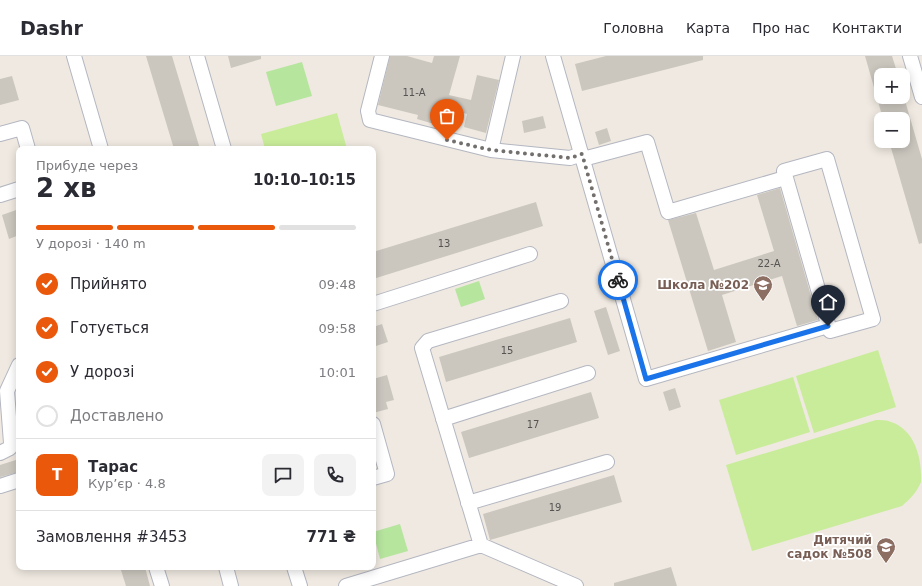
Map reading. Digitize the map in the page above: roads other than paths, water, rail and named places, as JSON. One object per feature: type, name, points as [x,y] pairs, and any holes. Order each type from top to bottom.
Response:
[{"type":"street","points":[[74,56],[100,146]]},
{"type":"street","points":[[196,56],[223,146]]},
{"type":"street","points":[[382,56],[368,111],[370,120],[491,150],[570,158],[647,142],[668,212],[785,178]]},
{"type":"street","points":[[491,150],[513,56]]},
{"type":"street","points":[[553,56],[646,379],[828,326]]},
{"type":"street","points":[[910,56],[922,97]]},
{"type":"street","points":[[0,134],[22,128],[27,146]]},
{"type":"street","points":[[826,159],[872,319],[830,331],[785,178],[784,171],[826,159]]},
{"type":"street","points":[[0,195],[16,190]]},
{"type":"street","points":[[376,303],[530,254]]},
{"type":"street","points":[[481,545],[423,353],[425,344],[428,341],[561,301]]},
{"type":"street","points":[[0,453],[10,448],[11,443],[7,390],[16,372]]},
{"type":"street","points":[[443,419],[588,374]]},
{"type":"street","points":[[376,435],[387,474],[376,477]]},
{"type":"street","points":[[468,503],[608,462]]},
{"type":"street","points":[[0,486],[16,481]]},
{"type":"street","points":[[350,585],[481,545],[576,586]]},
{"type":"street","points":[[157,570],[162,586]]},
{"type":"street","points":[[227,570],[231,586]]},
{"type":"street","points":[[295,570],[300,586]]},
{"type":"place","name":"Школа №202","points":[[763,302]]},
{"type":"place","name":"Дитячий садок №508","points":[[886,564]]}]
